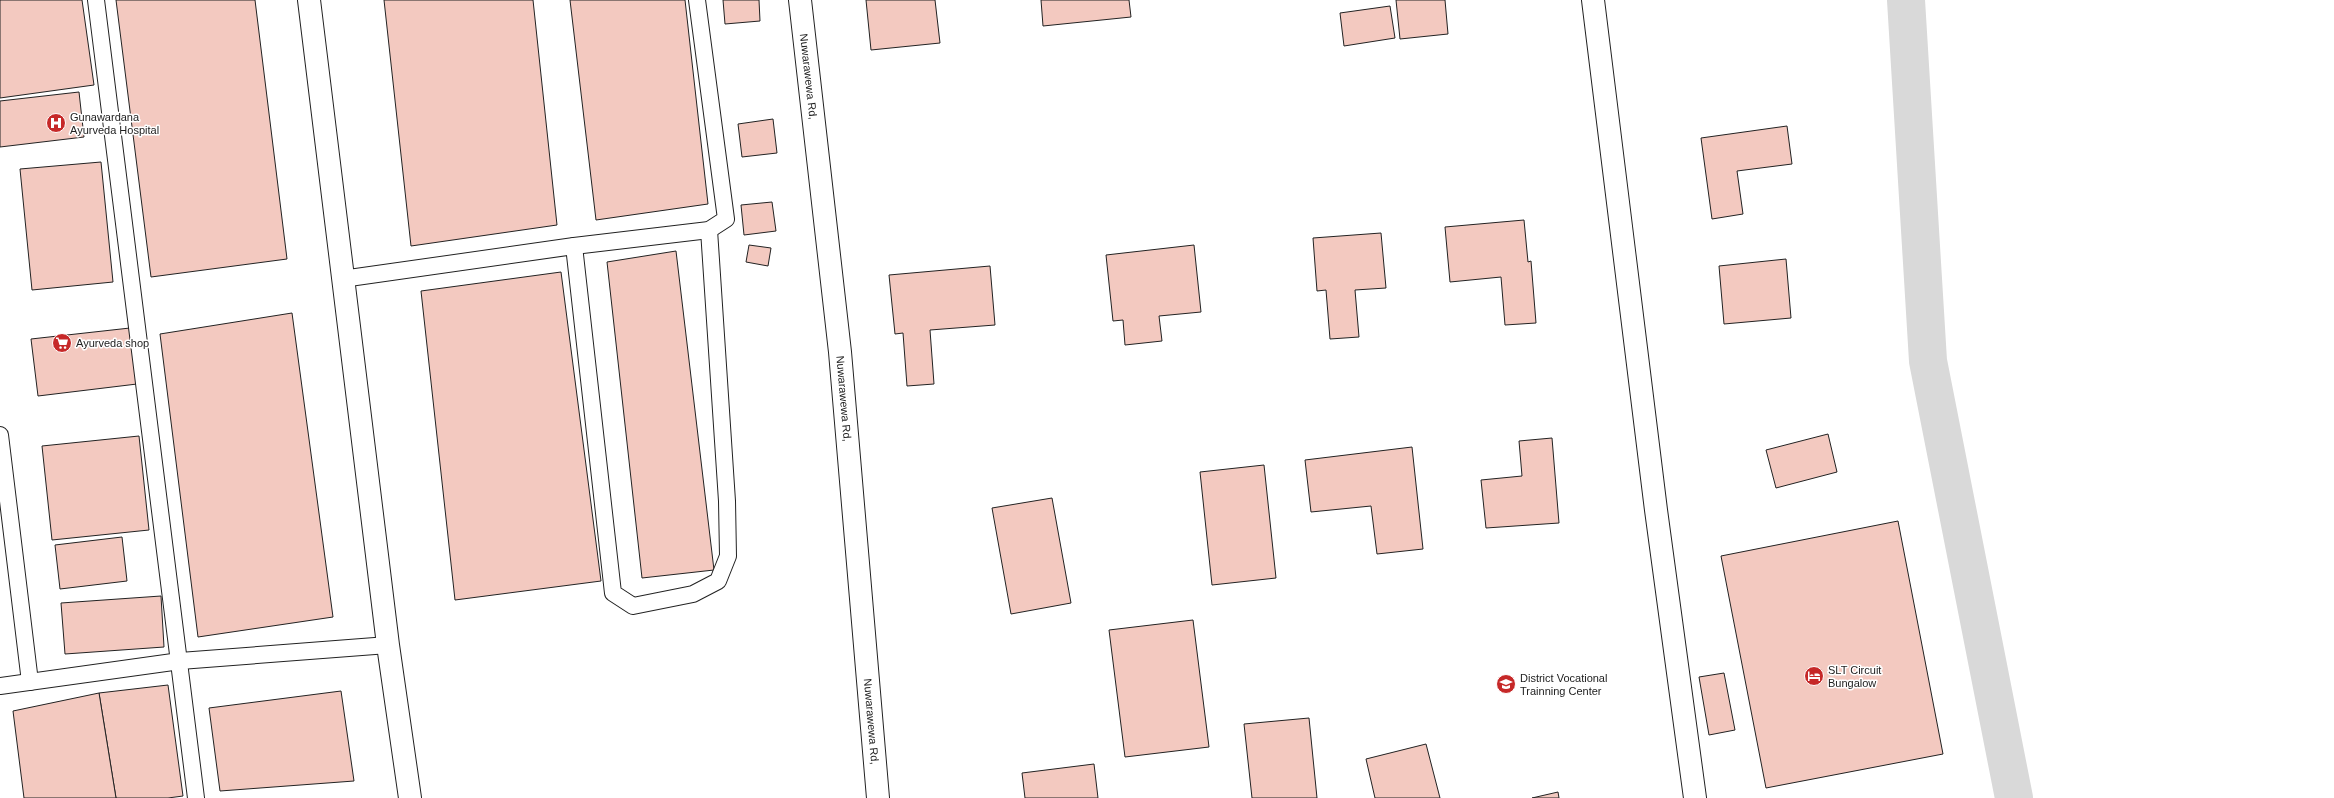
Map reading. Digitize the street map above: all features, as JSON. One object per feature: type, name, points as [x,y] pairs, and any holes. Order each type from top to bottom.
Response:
[{"type":"street","points":[[309,0],[388,645],[410,798]]},
{"type":"street","name":"Nuwarawewa Rd,","points":[[800,0],[840,352],[878,798]]},
{"type":"street","points":[[1593,0],[1655,502],[1695,798]]},
{"type":"lane","points":[[96,0],[180,660],[196,798]]},
{"type":"lane","points":[[342,279],[574,246],[710,230],[726,219],[697,0]]},
{"type":"lane","points":[[574,246],[613,593],[633,606],[693,594],[718,581],[728,556],[727,501],[710,230]]},
{"type":"lane","points":[[0,435],[30,682]]},
{"type":"lane","points":[[0,686],[180,660],[388,645]]},
{"type":"building","points":[[0,0],[82,0],[94,85],[0,98]]},
{"type":"building","points":[[116,0],[255,0],[287,259],[151,277]]},
{"type":"building","points":[[384,0],[533,0],[557,225],[411,246]]},
{"type":"building","points":[[570,0],[685,0],[708,204],[596,220]]},
{"type":"building","points":[[723,0],[759,0],[760,21],[725,24]]},
{"type":"building","points":[[866,0],[935,0],[940,43],[871,50]]},
{"type":"building","points":[[1041,0],[1129,0],[1131,17],[1043,26]]},
{"type":"building","points":[[1396,0],[1445,0],[1448,34],[1400,39]]},
{"type":"building","points":[[1390,6],[1395,38],[1344,46],[1340,13]]},
{"type":"building","points":[[79,92],[84,137],[0,147],[0,101]]},
{"type":"building","points":[[773,119],[777,153],[742,157],[738,124]]},
{"type":"building","points":[[1787,126],[1792,164],[1737,171],[1743,214],[1712,219],[1701,138]]},
{"type":"building","points":[[101,162],[113,282],[32,290],[20,169]]},
{"type":"building","points":[[772,202],[776,231],[744,235],[741,205]]},
{"type":"building","points":[[1524,220],[1528,262],[1531,261],[1536,323],[1505,325],[1501,277],[1450,282],[1445,227]]},
{"type":"building","points":[[1381,233],[1386,288],[1355,290],[1359,337],[1330,339],[1326,290],[1317,291],[1313,238]]},
{"type":"building","points":[[749,245],[771,248],[768,266],[746,262]]},
{"type":"building","points":[[1194,245],[1201,312],[1159,316],[1162,341],[1125,345],[1123,320],[1113,321],[1106,255]]},
{"type":"building","points":[[676,251],[714,570],[642,578],[607,262]]},
{"type":"building","points":[[1786,259],[1791,318],[1724,324],[1719,266]]},
{"type":"building","points":[[990,266],[995,325],[930,330],[934,384],[907,386],[903,333],[895,334],[889,275]]},
{"type":"building","points":[[561,272],[601,581],[455,600],[421,291]]},
{"type":"building","points":[[292,313],[333,617],[198,637],[160,334]]},
{"type":"building","points":[[130,328],[137,384],[38,396],[31,339]]},
{"type":"building","points":[[1828,434],[1837,472],[1776,488],[1766,450]]},
{"type":"building","points":[[139,436],[149,530],[52,540],[42,446]]},
{"type":"building","points":[[1552,438],[1559,523],[1486,528],[1481,480],[1522,476],[1519,441]]},
{"type":"building","points":[[1412,447],[1423,549],[1377,554],[1371,506],[1311,512],[1305,460]]},
{"type":"building","points":[[1264,465],[1276,578],[1212,585],[1200,472]]},
{"type":"building","points":[[1052,498],[1071,603],[1011,614],[992,508]]},
{"type":"building","points":[[1898,521],[1943,754],[1766,788],[1721,556]]},
{"type":"building","points":[[122,537],[127,581],[60,589],[55,545]]},
{"type":"building","points":[[161,596],[164,647],[65,654],[61,603]]},
{"type":"building","points":[[1193,620],[1209,747],[1125,757],[1109,630]]},
{"type":"building","points":[[1724,673],[1735,730],[1709,735],[1699,677]]},
{"type":"building","points":[[168,685],[183,796],[168,798],[116,798],[99,693]]},
{"type":"building","points":[[341,691],[354,781],[220,791],[209,708]]},
{"type":"building","points":[[99,693],[116,798],[24,798],[13,711]]},
{"type":"building","points":[[1309,718],[1317,798],[1252,798],[1244,724]]},
{"type":"building","points":[[1426,744],[1440,798],[1375,798],[1366,759]]},
{"type":"building","points":[[1094,764],[1098,798],[1025,798],[1022,773]]},
{"type":"building","points":[[1558,792],[1559,798],[1532,798]]},
{"type":"waterway","points":[[1906,0],[1928,361],[2014,798]]},
{"type":"place","name":"Gunawardana Ayurveda Hospital","points":[[56,123]]},
{"type":"place","name":"Ayurveda shop","points":[[62,343]]},
{"type":"place","name":"SLT Circuit Bungalow","points":[[1814,676]]},
{"type":"place","name":"District Vocational Trainning Center","points":[[1506,684]]}]
